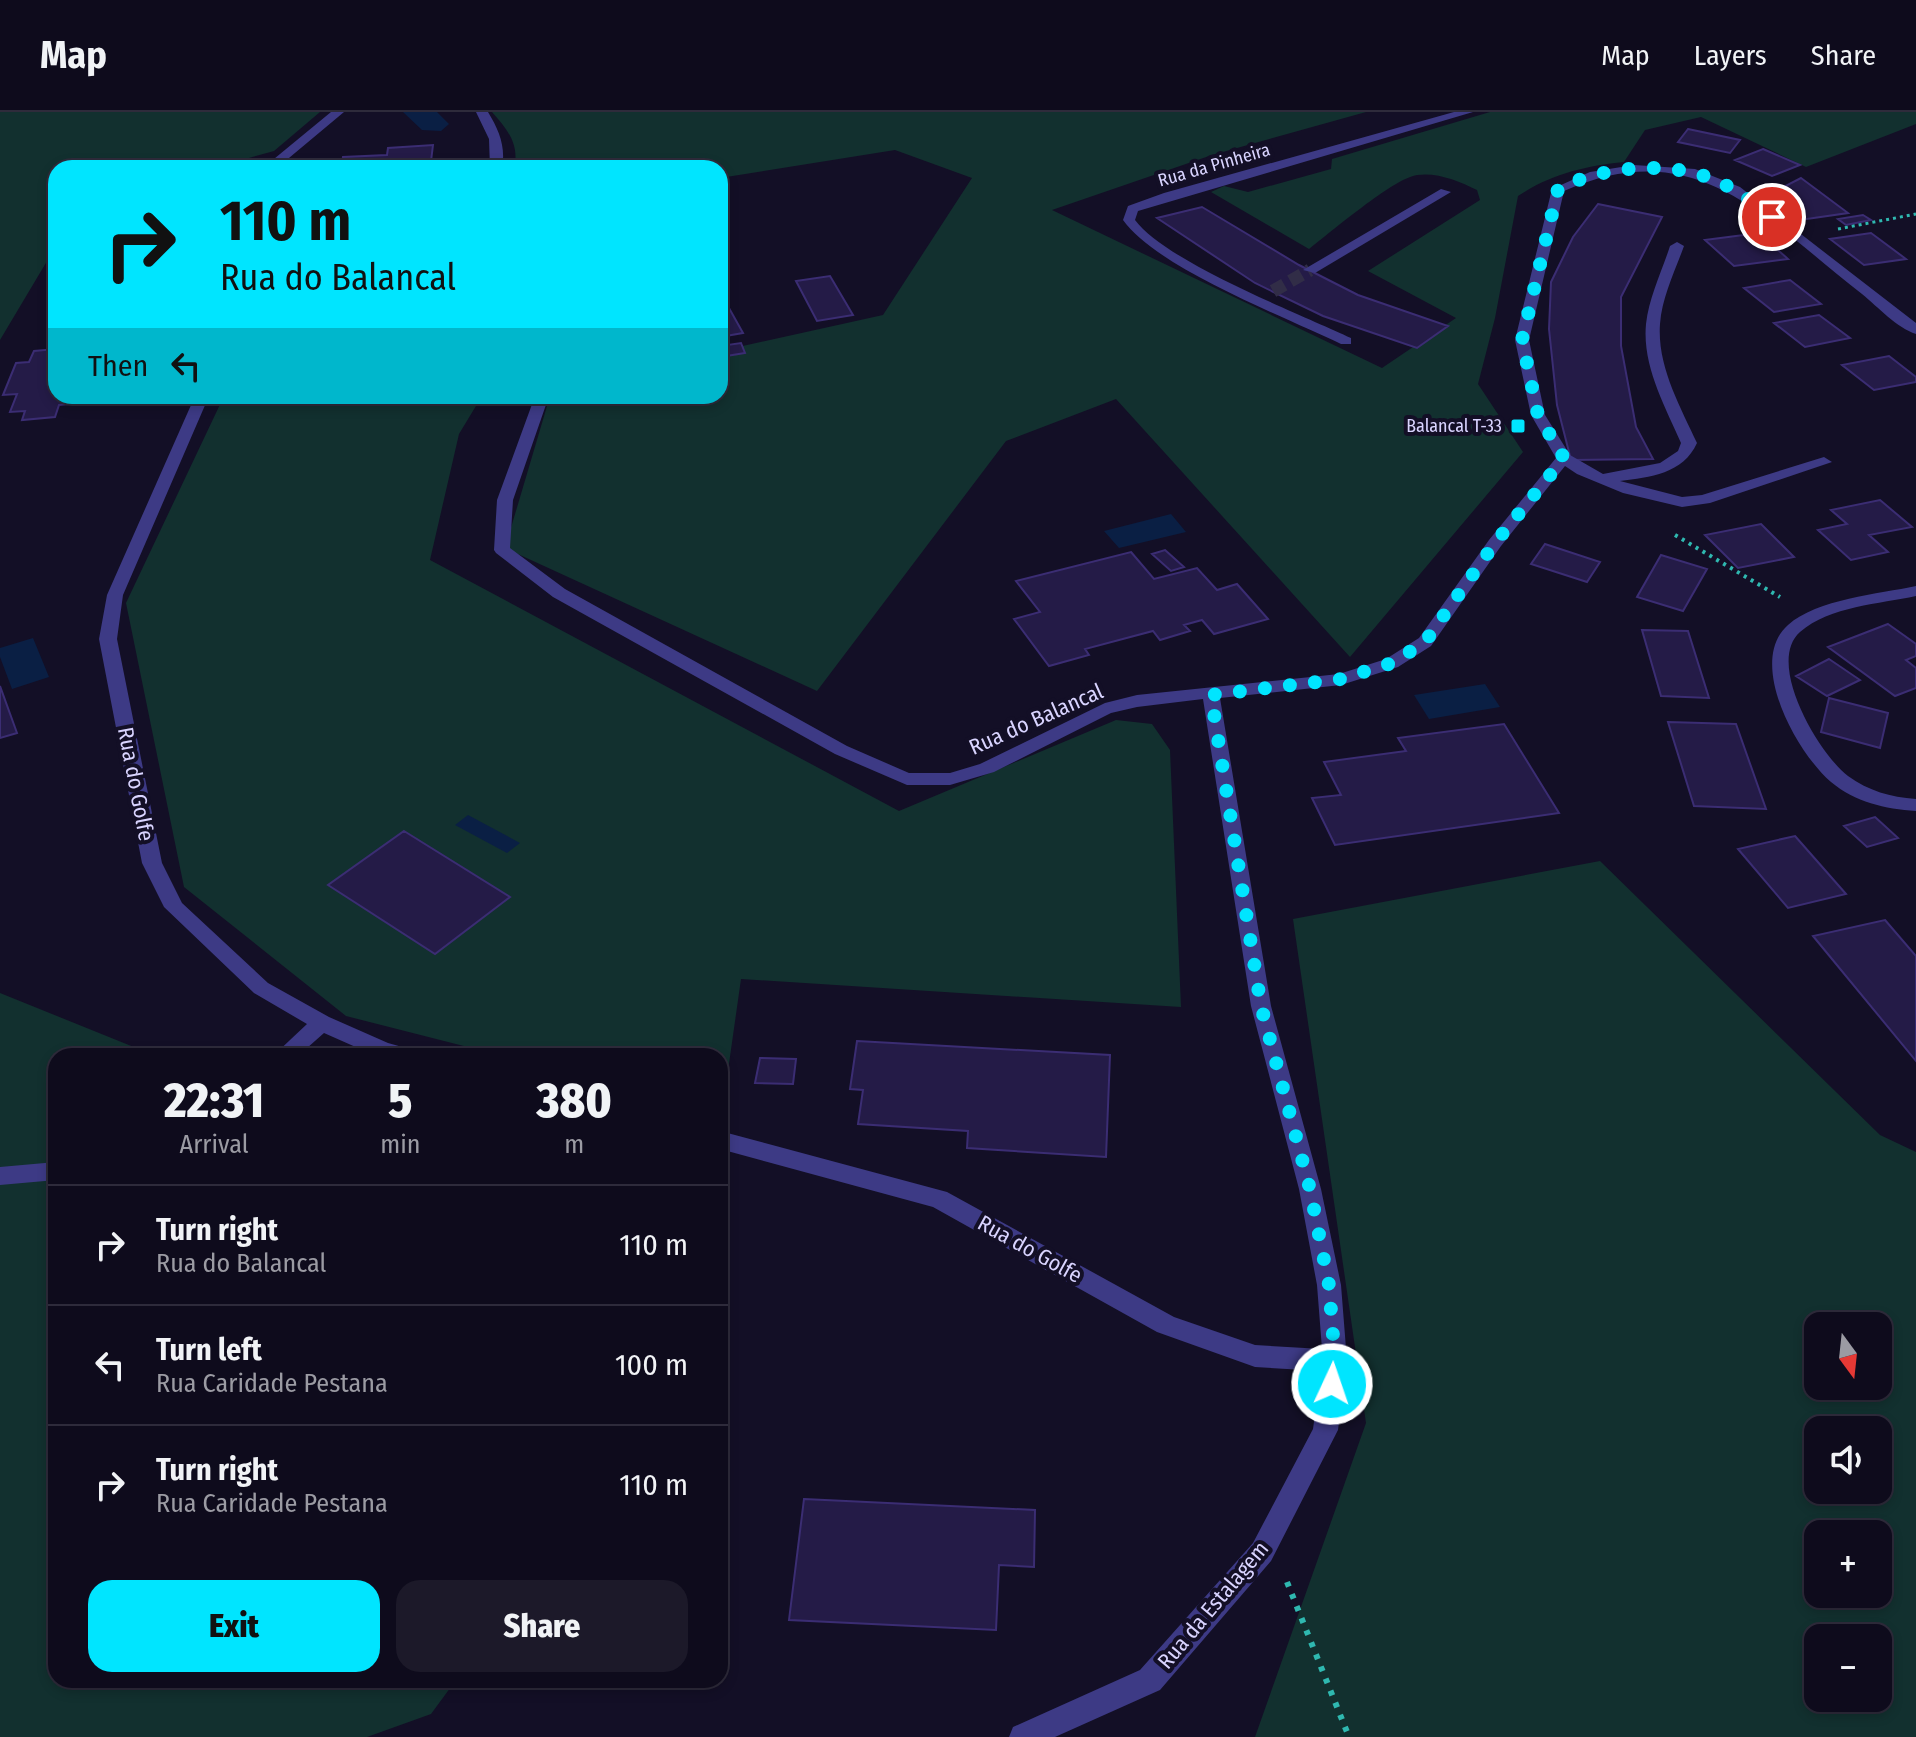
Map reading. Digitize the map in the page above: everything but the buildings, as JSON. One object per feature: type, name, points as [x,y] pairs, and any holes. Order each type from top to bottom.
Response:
[{"type":"street","points":[[279,160],[338,112]]},
{"type":"street","points":[[482,112],[492,128],[500,154],[498,160]]},
{"type":"street","name":"Rua da Pinheira","points":[[1346,341],[1267,296],[1188,266],[1137,231],[1129,220],[1132,209],[1168,196],[1467,112]]},
{"type":"street","points":[[1824,462],[1704,500],[1682,502],[1629,490],[1601,479],[1564,458],[1538,415],[1522,340],[1558,189],[1581,177],[1610,170],[1675,169],[1713,179],[1747,197],[1916,330]]},
{"type":"street","points":[[1310,270],[1445,192]]},
{"type":"street","points":[[1601,479],[1664,467],[1679,462],[1687,454],[1689,443],[1661,379],[1654,349],[1653,324],[1677,246]]},
{"type":"street","name":"Rua do Golfe","points":[[199,404],[115,595],[108,639],[152,863],[174,907],[261,988],[322,1023],[378,1048]]},
{"type":"street","name":"Rua do Balancal","points":[[539,404],[505,500],[502,550],[559,593],[841,750],[907,779],[950,779],[987,768],[1105,709],[1137,701],[1341,679],[1392,663],[1425,642],[1495,543],[1564,458]]},
{"type":"street","points":[[1916,591],[1812,616],[1786,636],[1780,658],[1783,688],[1816,756],[1835,776],[1882,803],[1916,805]]},
{"type":"street","name":"Rua da Estalagem","points":[[1023,1737],[1150,1680],[1262,1552],[1325,1430],[1335,1361],[1329,1285],[1310,1189],[1261,1006],[1211,695]]},
{"type":"street","points":[[293,1048],[322,1023]]},
{"type":"street","name":"Rua do Golfe","points":[[728,1142],[939,1199],[1166,1325],[1255,1356],[1335,1361]]},
{"type":"street","points":[[0,1176],[48,1172]]},
{"type":"path","points":[[1796,236],[1916,214]]},
{"type":"path","points":[[1629,490],[1651,521],[1812,616]]},
{"type":"path","points":[[1269,1538],[1349,1737]]},
{"type":"green space","points":[[0,112],[320,112],[274,151],[242,160],[48,160],[48,259],[0,340]]},
{"type":"green space","points":[[492,112],[1366,112],[1212,155],[1052,210],[1382,368],[1456,318],[1368,271],[1480,200],[1477,190],[1440,176],[1425,174],[1407,178],[1346,219],[1309,249],[1211,192],[1224,186],[1248,192],[1331,169],[1332,159],[1490,112],[1916,112],[1916,124],[1806,167],[1701,117],[1645,130],[1624,162],[1569,172],[1518,196],[1495,318],[1478,384],[1523,452],[1350,657],[1116,399],[1006,441],[817,691],[505,548],[548,404],[728,404],[728,349],[883,315],[972,178],[895,150],[728,177],[728,160],[515,160],[514,144]]},
{"type":"green space","points":[[220,404],[477,404],[459,434],[430,560],[899,811],[1116,720],[1152,724],[1170,750],[1181,1007],[741,979],[728,1071],[728,1048],[472,1048],[346,1016],[184,887],[126,603]]},
{"type":"green space","points":[[1600,861],[1880,1135],[1916,1152],[1916,1737],[1255,1737],[1366,1423],[1293,919]]},
{"type":"green space","points":[[0,993],[136,1048],[48,1048],[48,1688],[450,1688],[431,1714],[367,1737],[0,1737]]},
{"type":"water","points":[[403,112],[437,112],[449,124],[441,131],[422,130]]},
{"type":"water","points":[[1171,514],[1186,532],[1119,548],[1104,531]]},
{"type":"water","points":[[33,638],[49,677],[12,689],[0,657],[0,648]]},
{"type":"water","points":[[1485,684],[1500,707],[1429,719],[1414,695]]},
{"type":"water","points":[[468,815],[520,843],[507,853],[455,825]]},
{"type":"tunnel","points":[[1273,291],[1310,270]]},
{"type":"place","name":"Balancal T-33","points":[[1518,426]]},
{"type":"route","points":[[1332,1384],[1335,1361],[1329,1285],[1310,1189],[1261,1006],[1211,695],[1341,679],[1392,663],[1425,642],[1495,543],[1564,458],[1538,415],[1522,340],[1558,189],[1581,177],[1610,170],[1675,169],[1713,179],[1747,197],[1772,217]]}]
